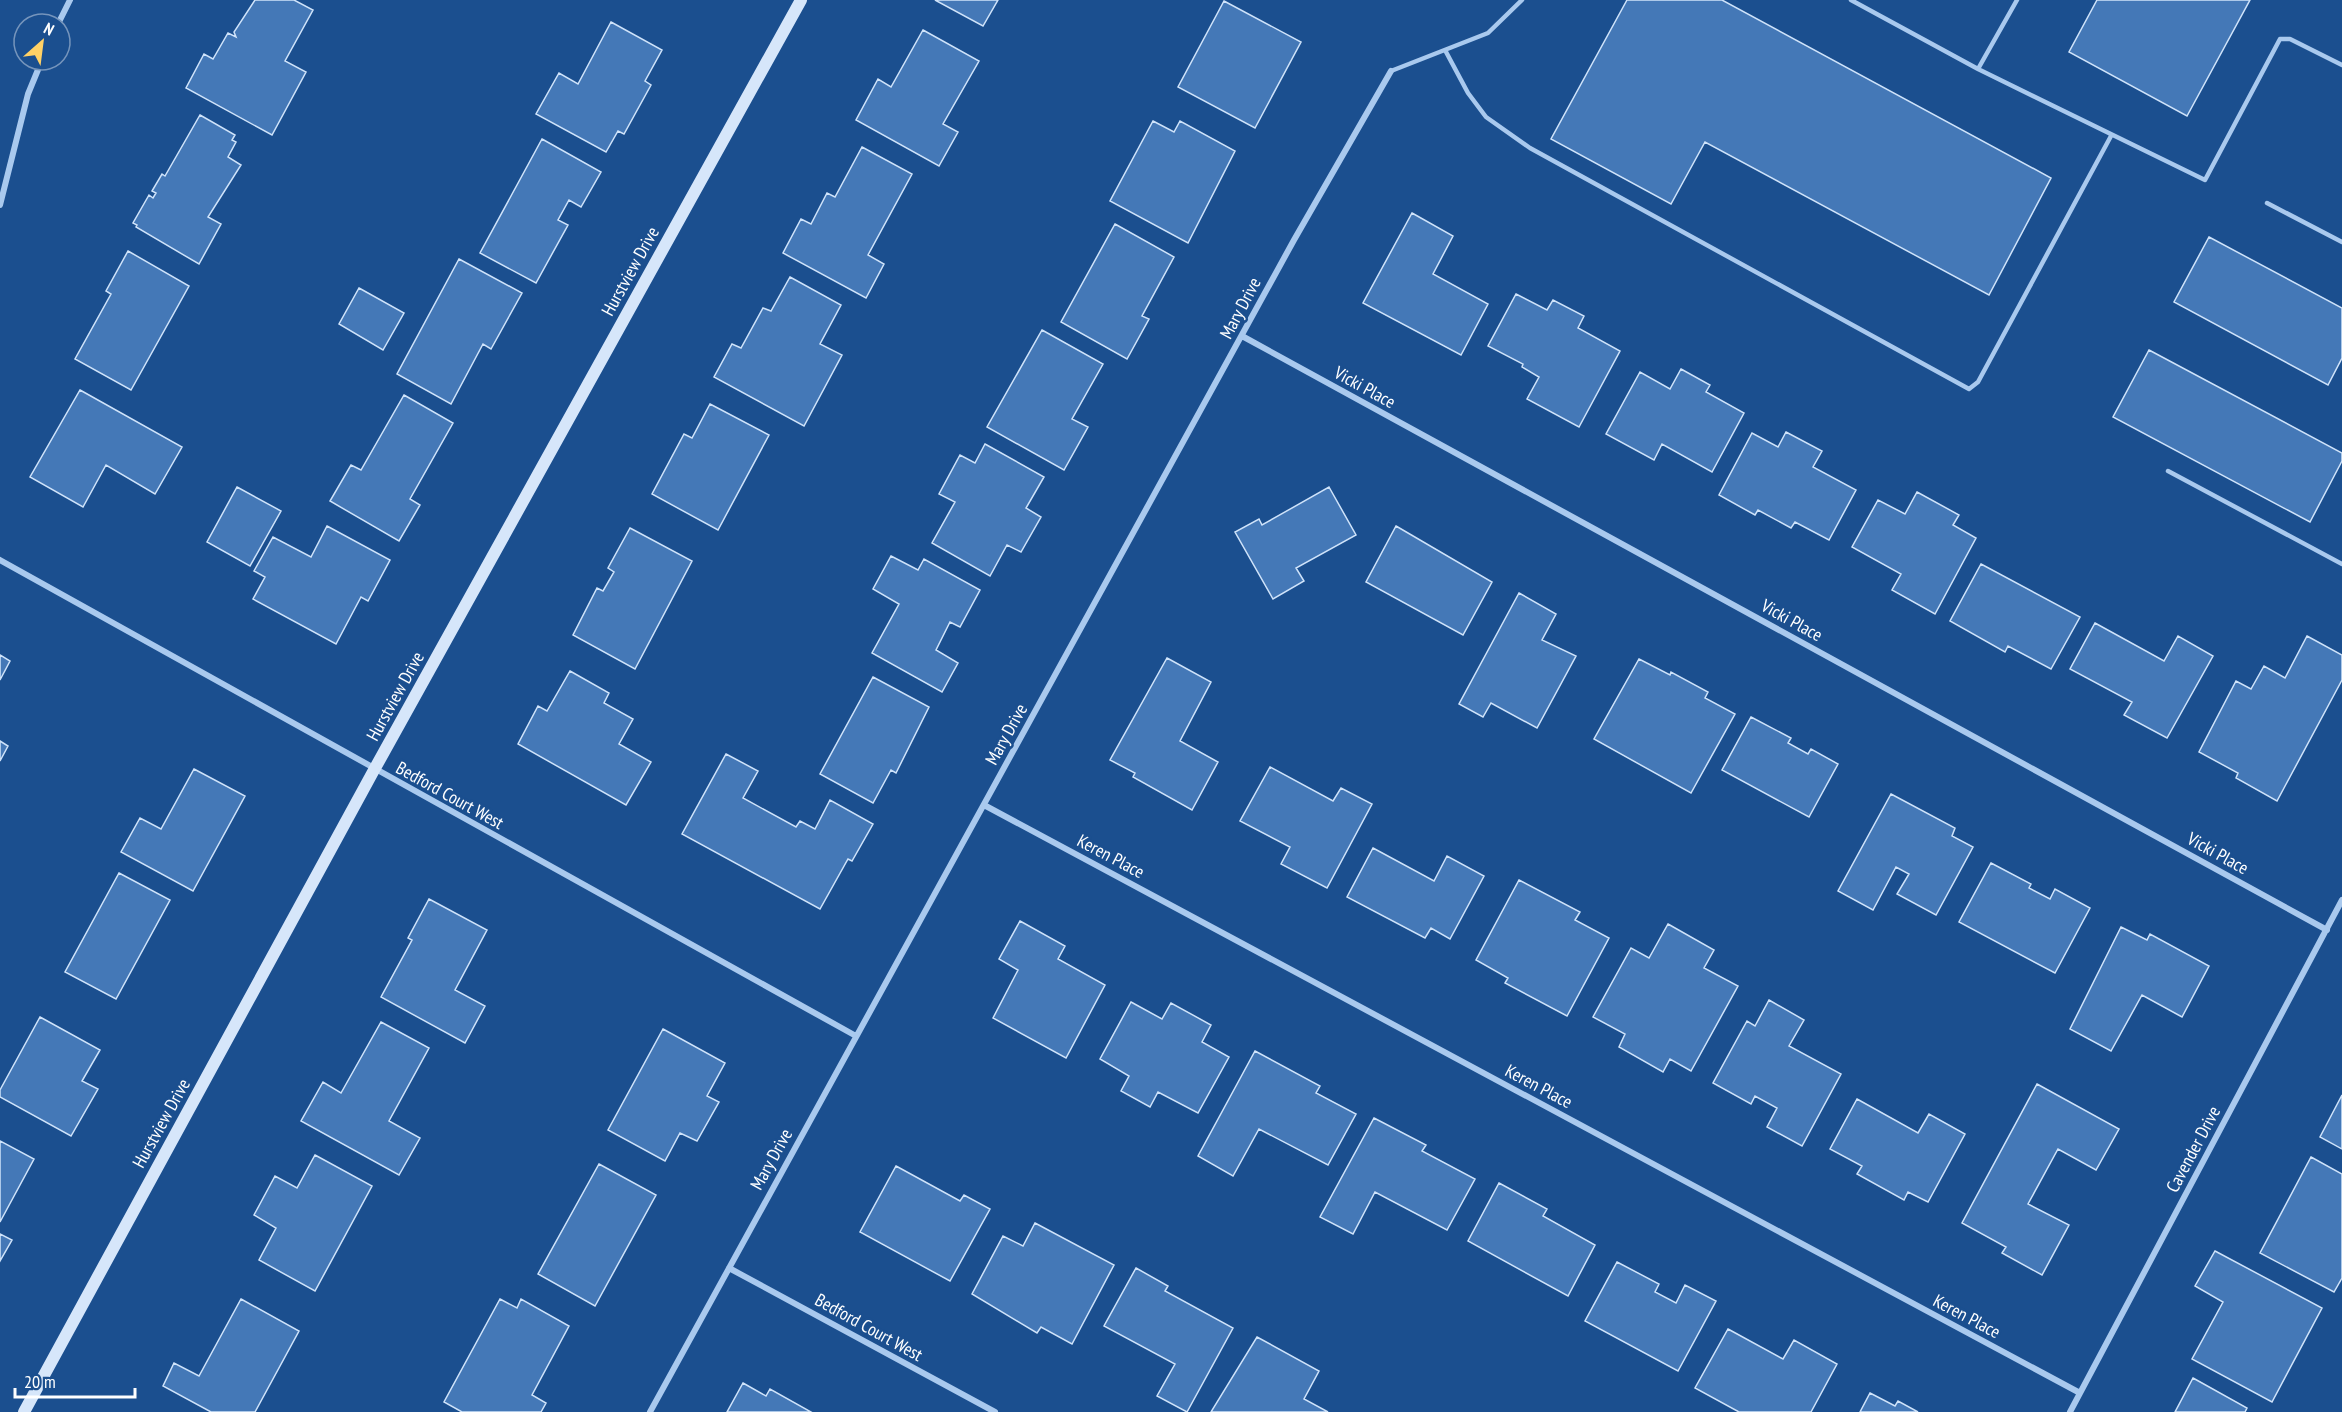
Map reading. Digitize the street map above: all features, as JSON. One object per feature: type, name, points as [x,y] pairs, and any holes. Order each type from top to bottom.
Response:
[{"type":"street","name":"Hurstview Drive","points":[[24,1412],[374,770],[801,0]]},
{"type":"street","name":"Mary Drive","points":[[650,1412],[1390,71]]},
{"type":"street","points":[[0,205],[22,114],[38,72]]},
{"type":"street","name":"Vicki Place","points":[[1242,336],[2327,930]]},
{"type":"street","name":"Bedford Court West","points":[[0,560],[856,1036]]},
{"type":"street","name":"Keren Place","points":[[984,805],[2080,1393]]},
{"type":"street","name":"Cavender Drive","points":[[2070,1412],[2342,900]]},
{"type":"street","name":"Bedford Court West","points":[[729,1268],[995,1412]]},
{"type":"lane","points":[[1390,71],[1488,33],[1522,0]]},
{"type":"lane","points":[[1851,0],[1978,69],[2205,180],[2280,39],[2290,39],[2342,65]]},
{"type":"lane","points":[[1978,69],[2017,0]]},
{"type":"lane","points":[[1445,50],[1468,93],[1486,117],[1530,148],[1969,389],[1978,382],[2111,136]]},
{"type":"lane","points":[[2267,203],[2342,242]]},
{"type":"lane","points":[[2168,471],[2342,564]]},
{"type":"building","points":[[255,0],[294,0],[313,10],[285,61],[306,72],[272,135],[186,88],[204,54],[213,59],[228,33],[236,37],[234,32]]},
{"type":"building","points":[[935,0],[998,0],[983,26]]},
{"type":"building","points":[[1627,0],[1722,0],[2051,178],[1989,295],[1705,142],[1671,204],[1551,139]]},
{"type":"building","points":[[2097,0],[2250,0],[2187,116],[2069,52]]},
{"type":"building","points":[[1224,1],[1301,42],[1255,128],[1178,87]]},
{"type":"building","points":[[611,22],[662,50],[645,81],[651,85],[624,134],[618,131],[606,152],[536,114],[559,73],[578,84]]},
{"type":"building","points":[[923,30],[979,61],[943,124],[958,132],[939,166],[856,120],[878,79],[891,87]]},
{"type":"building","points":[[200,115],[235,135],[232,140],[236,142],[228,157],[241,165],[208,217],[221,224],[199,264],[136,227],[137,225],[133,223],[149,195],[153,198],[156,193],[152,191],[162,174],[165,176]]},
{"type":"building","points":[[1153,121],[1174,132],[1180,121],[1235,151],[1188,243],[1110,201]]},
{"type":"building","points":[[542,139],[601,172],[581,207],[569,200],[558,220],[568,225],[536,283],[480,253]]},
{"type":"building","points":[[862,147],[912,174],[868,255],[884,264],[866,298],[783,253],[801,219],[811,224],[827,193],[835,197]]},
{"type":"building","points":[[1412,213],[1453,236],[1433,274],[1488,304],[1461,355],[1363,303]]},
{"type":"building","points":[[1115,224],[1174,257],[1142,316],[1149,319],[1127,359],[1061,322]]},
{"type":"building","points":[[2209,237],[2342,308],[2342,358],[2328,385],[2174,302]]},
{"type":"building","points":[[128,251],[189,286],[131,390],[75,359],[111,294],[106,291]]},
{"type":"building","points":[[459,259],[522,293],[491,349],[483,344],[451,404],[397,374]]},
{"type":"building","points":[[790,277],[841,305],[820,344],[842,355],[804,426],[714,377],[732,344],[741,348],[763,308],[771,311]]},
{"type":"building","points":[[359,288],[404,313],[383,350],[339,324]]},
{"type":"building","points":[[1516,294],[1547,310],[1553,300],[1584,316],[1578,328],[1620,351],[1579,427],[1527,399],[1539,377],[1522,367],[1523,364],[1488,346]]},
{"type":"building","points":[[1042,330],[1103,364],[1072,419],[1088,427],[1064,470],[987,427]]},
{"type":"building","points":[[2149,350],[2342,453],[2342,461],[2310,522],[2113,417]]},
{"type":"building","points":[[1681,369],[1710,385],[1706,392],[1744,413],[1712,472],[1662,444],[1654,460],[1606,434],[1640,372],[1670,389]]},
{"type":"building","points":[[80,390],[182,447],[155,494],[106,465],[83,507],[30,477]]},
{"type":"building","points":[[404,395],[453,423],[410,499],[420,505],[399,541],[330,501],[351,465],[361,470]]},
{"type":"building","points":[[710,404],[769,435],[718,530],[652,494],[684,434],[692,438]]},
{"type":"building","points":[[1786,432],[1822,451],[1813,467],[1856,490],[1829,540],[1795,522],[1791,528],[1758,510],[1755,515],[1719,495],[1752,433],[1778,447]]},
{"type":"building","points":[[985,444],[1044,477],[1026,508],[1041,517],[1021,552],[1007,545],[990,576],[932,543],[955,502],[939,494],[960,455],[975,463]]},
{"type":"building","points":[[237,487],[281,511],[250,566],[207,542]]},
{"type":"building","points":[[1329,487],[1356,535],[1296,568],[1304,581],[1273,599],[1235,532],[1259,519],[1262,525]]},
{"type":"building","points":[[1917,492],[1959,515],[1953,525],[1976,538],[1935,614],[1892,590],[1901,574],[1852,547],[1878,500],[1905,514]]},
{"type":"building","points":[[327,526],[390,560],[368,601],[361,597],[336,644],[253,599],[265,577],[254,571],[273,537],[311,557]]},
{"type":"building","points":[[1396,526],[1492,582],[1463,635],[1366,582]]},
{"type":"building","points":[[630,528],[692,561],[635,669],[573,635],[597,588],[603,591],[614,572],[608,568]]},
{"type":"building","points":[[891,556],[918,570],[924,559],[980,590],[960,627],[950,622],[936,650],[958,663],[942,692],[872,653],[899,604],[873,589]]},
{"type":"building","points":[[1981,564],[2080,617],[2051,669],[2008,646],[2005,652],[1950,621]]},
{"type":"building","points":[[1519,593],[1556,614],[1542,640],[1576,656],[1537,728],[1491,703],[1483,717],[1459,704]]},
{"type":"building","points":[[2095,623],[2164,661],[2178,636],[2213,656],[2167,738],[2124,715],[2132,702],[2070,669]]},
{"type":"building","points":[[2307,636],[2342,655],[2342,680],[2277,801],[2236,778],[2238,773],[2199,752],[2236,681],[2251,689],[2264,666],[2285,678]]},
{"type":"building","points":[[0,655],[10,661],[0,680]]},
{"type":"building","points":[[1167,658],[1211,682],[1180,741],[1218,762],[1192,810],[1133,777],[1135,773],[1110,760]]},
{"type":"building","points":[[1639,659],[1670,675],[1671,672],[1708,692],[1705,698],[1735,714],[1691,793],[1594,739]]},
{"type":"building","points":[[570,671],[609,693],[604,703],[633,719],[619,744],[651,762],[626,805],[518,744],[538,706],[547,711]]},
{"type":"building","points":[[873,677],[929,707],[896,773],[891,770],[873,803],[820,774]]},
{"type":"building","points":[[1751,717],[1791,738],[1788,743],[1808,754],[1811,749],[1838,764],[1809,817],[1722,770]]},
{"type":"building","points":[[0,741],[8,746],[0,761]]},
{"type":"building","points":[[726,754],[758,771],[743,798],[796,827],[800,821],[815,829],[830,800],[873,824],[852,861],[848,859],[820,909],[682,834]]},
{"type":"building","points":[[1270,767],[1333,801],[1341,788],[1372,804],[1327,888],[1281,864],[1290,847],[1240,821]]},
{"type":"building","points":[[194,769],[245,796],[193,891],[121,852],[140,818],[161,829]]},
{"type":"building","points":[[1891,794],[1955,828],[1952,836],[1973,847],[1936,915],[1897,894],[1909,874],[1896,867],[1873,910],[1838,891]]},
{"type":"building","points":[[1373,848],[1434,881],[1447,856],[1484,876],[1450,939],[1431,928],[1425,938],[1347,897]]},
{"type":"building","points":[[1991,863],[2031,884],[2029,888],[2050,899],[2055,889],[2090,908],[2055,973],[1959,922]]},
{"type":"building","points":[[119,873],[170,900],[116,999],[65,972]]},
{"type":"building","points":[[1519,880],[1580,912],[1575,920],[1609,938],[1567,1016],[1505,983],[1508,978],[1476,960]]},
{"type":"building","points":[[429,899],[487,930],[455,990],[485,1006],[465,1043],[381,997],[412,940],[408,938]]},
{"type":"building","points":[[1020,921],[1065,946],[1058,959],[1105,985],[1066,1058],[993,1018],[1018,970],[999,959]]},
{"type":"building","points":[[1668,924],[1714,950],[1704,968],[1738,986],[1691,1071],[1670,1059],[1663,1072],[1619,1047],[1625,1034],[1593,1017],[1631,948],[1649,958]]},
{"type":"building","points":[[2121,927],[2147,940],[2150,934],[2209,966],[2182,1017],[2142,995],[2111,1051],[2070,1029]]},
{"type":"building","points":[[1769,1000],[1804,1020],[1789,1046],[1841,1074],[1802,1146],[1767,1127],[1777,1108],[1755,1096],[1751,1104],[1713,1083],[1747,1021],[1755,1026]]},
{"type":"building","points":[[1131,1002],[1162,1019],[1171,1003],[1211,1025],[1202,1042],[1229,1057],[1198,1113],[1158,1092],[1150,1107],[1121,1091],[1129,1076],[1100,1059]]},
{"type":"building","points":[[40,1017],[100,1050],[82,1081],[98,1089],[71,1136],[0,1097],[0,1090]]},
{"type":"building","points":[[381,1022],[429,1048],[389,1121],[420,1138],[399,1175],[301,1121],[323,1082],[341,1093]]},
{"type":"building","points":[[663,1029],[725,1063],[707,1096],[719,1102],[697,1141],[680,1133],[665,1161],[608,1130]]},
{"type":"building","points":[[1255,1051],[1320,1086],[1316,1093],[1356,1114],[1328,1165],[1259,1129],[1233,1176],[1198,1156]]},
{"type":"building","points":[[2037,1084],[2119,1129],[2096,1170],[2058,1149],[2028,1204],[2069,1225],[2042,1275],[2002,1253],[2006,1247],[1962,1223]]},
{"type":"building","points":[[2342,1095],[2342,1149],[2320,1137]]},
{"type":"building","points":[[1857,1099],[1918,1133],[1929,1114],[1965,1134],[1928,1202],[1908,1192],[1904,1200],[1857,1174],[1862,1166],[1830,1149]]},
{"type":"building","points":[[1374,1118],[1426,1145],[1422,1151],[1475,1179],[1447,1230],[1375,1192],[1353,1234],[1320,1217]]},
{"type":"building","points":[[0,1141],[34,1159],[0,1222]]},
{"type":"building","points":[[315,1155],[372,1186],[315,1291],[259,1260],[276,1228],[254,1215],[275,1176],[297,1188]]},
{"type":"building","points":[[2311,1157],[2342,1174],[2342,1278],[2334,1292],[2260,1253]]},
{"type":"building","points":[[599,1164],[656,1195],[595,1306],[538,1274]]},
{"type":"building","points":[[896,1166],[960,1201],[964,1195],[990,1209],[950,1281],[860,1232]]},
{"type":"building","points":[[1499,1183],[1547,1209],[1543,1216],[1595,1245],[1568,1296],[1468,1241]]},
{"type":"building","points":[[1035,1223],[1114,1265],[1072,1344],[1041,1327],[1037,1333],[972,1294],[1003,1236],[1023,1246]]},
{"type":"building","points":[[0,1234],[12,1240],[0,1261]]},
{"type":"building","points":[[2215,1251],[2322,1308],[2272,1402],[2192,1359],[2223,1302],[2195,1286]]},
{"type":"building","points":[[1617,1262],[1659,1284],[1655,1292],[1676,1303],[1685,1285],[1716,1301],[1678,1371],[1585,1321]]},
{"type":"building","points":[[1136,1268],[1168,1286],[1165,1291],[1233,1328],[1187,1412],[1157,1396],[1175,1364],[1104,1326]]},
{"type":"building","points":[[241,1299],[299,1331],[255,1412],[211,1412],[163,1386],[174,1363],[199,1376]]},
{"type":"building","points":[[500,1299],[517,1308],[521,1299],[569,1326],[532,1395],[546,1403],[541,1412],[462,1412],[444,1402]]},
{"type":"building","points":[[1728,1329],[1783,1359],[1794,1340],[1837,1364],[1811,1412],[1739,1412],[1695,1388]]},
{"type":"building","points":[[1257,1337],[1319,1371],[1304,1399],[1328,1412],[1211,1412]]},
{"type":"building","points":[[2193,1378],[2247,1408],[2245,1412],[2175,1412]]},
{"type":"building","points":[[743,1383],[766,1396],[770,1389],[811,1412],[727,1412]]},
{"type":"building","points":[[1870,1393],[1895,1406],[1898,1401],[1918,1412],[1860,1412]]}]
